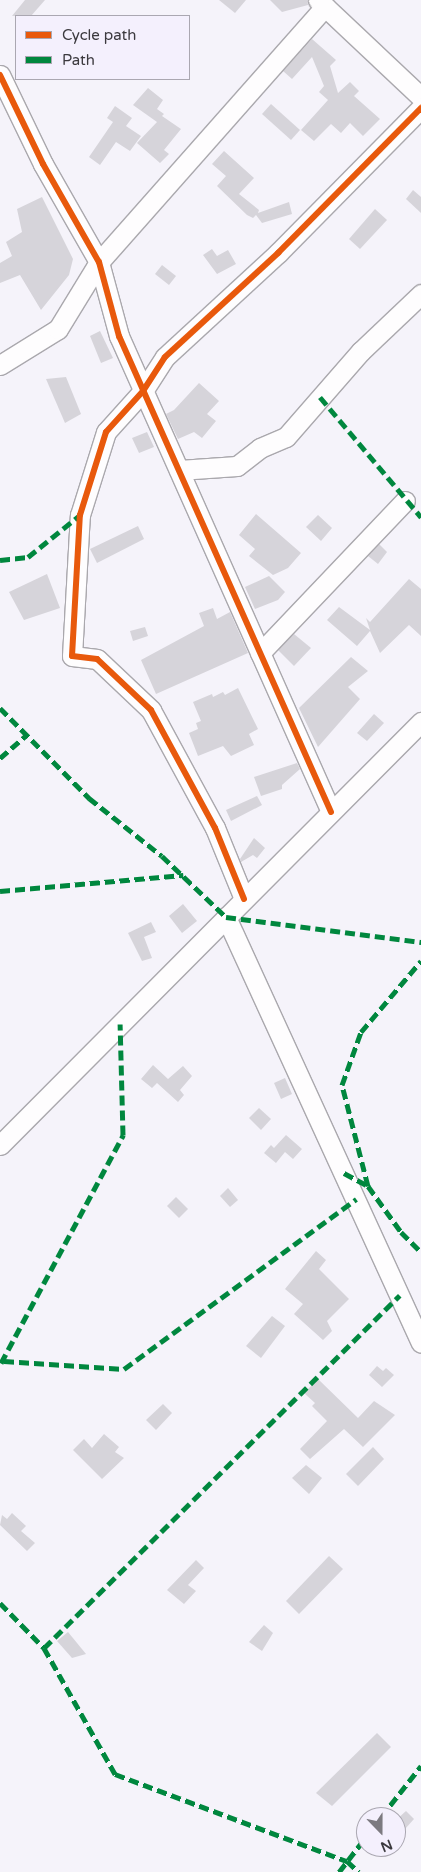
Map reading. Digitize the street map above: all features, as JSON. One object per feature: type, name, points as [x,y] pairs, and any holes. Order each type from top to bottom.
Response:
[{"type":"street","points":[[0,365],[58,329],[99,262],[321,4],[421,97]]},
{"type":"street","points":[[0,75],[43,164],[99,262],[119,336],[331,812]]},
{"type":"street","points":[[244,899],[215,828],[151,710],[97,659],[72,656],[80,515],[106,432],[143,391],[165,357],[278,253],[421,108]]},
{"type":"street","points":[[179,470],[237,466],[260,448],[286,437],[361,352],[421,294]]},
{"type":"street","points":[[260,653],[405,501]]},
{"type":"street","points":[[0,1145],[421,722]]},
{"type":"street","points":[[226,917],[421,1342]]},
{"type":"building","points":[[25,0],[45,0],[32,15],[12,16]]},
{"type":"building","points":[[219,0],[246,0],[235,13]]},
{"type":"building","points":[[270,0],[307,0],[308,5],[282,12]]},
{"type":"building","points":[[312,39],[336,60],[330,66],[338,93],[350,82],[359,91],[354,96],[380,119],[363,136],[350,123],[341,133],[331,124],[314,141],[301,130],[328,100],[319,92],[324,86],[312,57],[292,79],[283,71]]},
{"type":"building","points":[[148,88],[163,100],[157,109],[164,114],[162,116],[181,129],[164,150],[169,154],[160,163],[137,143],[157,122],[133,105]]},
{"type":"building","points":[[271,104],[300,130],[291,140],[262,114]]},
{"type":"building","points":[[115,106],[132,118],[126,126],[141,136],[130,151],[116,142],[100,165],[89,157],[113,122],[107,118]]},
{"type":"building","points":[[224,151],[254,178],[239,194],[259,210],[258,213],[289,202],[292,214],[262,223],[256,215],[253,218],[247,215],[217,186],[226,176],[212,164]]},
{"type":"building","points":[[413,190],[421,197],[421,213],[406,199]]},
{"type":"building","points":[[42,197],[73,259],[69,275],[41,310],[20,275],[0,283],[0,263],[12,256],[6,242],[22,232],[17,209]]},
{"type":"building","points":[[375,209],[387,220],[360,249],[349,239]]},
{"type":"building","points":[[212,249],[217,256],[228,250],[236,264],[217,274],[203,255]]},
{"type":"building","points":[[162,265],[176,276],[169,285],[155,274]]},
{"type":"building","points":[[100,331],[113,358],[101,363],[90,336]]},
{"type":"building","points":[[66,377],[81,414],[65,423],[46,379]]},
{"type":"building","points":[[199,383],[219,401],[207,414],[216,421],[202,438],[194,432],[178,439],[166,414],[174,410]]},
{"type":"building","points":[[147,432],[154,447],[139,453],[132,438]]},
{"type":"building","points":[[256,514],[301,553],[288,568],[273,575],[249,556],[255,549],[239,535]]},
{"type":"building","points":[[318,515],[332,528],[321,541],[306,527]]},
{"type":"building","points":[[138,526],[144,539],[97,563],[90,549]]},
{"type":"building","points":[[379,544],[387,552],[378,564],[368,556]]},
{"type":"building","points":[[47,574],[60,608],[24,620],[9,592]]},
{"type":"building","points":[[269,576],[285,592],[278,600],[255,609],[245,587]]},
{"type":"building","points":[[409,579],[421,589],[421,636],[409,625],[380,653],[370,631],[357,646],[327,620],[339,607],[370,630],[366,618],[370,622]]},
{"type":"building","points":[[213,608],[217,619],[230,612],[248,653],[156,694],[141,660],[204,626],[199,613]]},
{"type":"building","points":[[145,627],[148,636],[133,641],[130,631]]},
{"type":"building","points":[[294,634],[311,648],[294,666],[278,650]]},
{"type":"building","points":[[351,657],[368,671],[348,687],[360,699],[318,747],[299,708]]},
{"type":"building","points":[[238,688],[258,729],[249,734],[254,745],[231,756],[223,746],[198,756],[189,733],[198,729],[196,723],[201,721],[193,702],[212,694],[213,697],[223,692],[225,695]]},
{"type":"building","points":[[374,714],[384,723],[367,741],[357,733]]},
{"type":"building","points":[[297,763],[300,769],[282,785],[282,789],[261,796],[254,777]]},
{"type":"building","points":[[257,796],[262,805],[231,821],[226,810]]},
{"type":"building","points":[[254,838],[265,848],[257,858],[253,855],[241,862],[240,859]]},
{"type":"building","points":[[183,904],[197,921],[182,933],[169,916]]},
{"type":"building","points":[[151,922],[156,932],[144,937],[152,958],[142,961],[128,933]]},
{"type":"building","points":[[153,1065],[168,1079],[183,1066],[192,1076],[180,1090],[184,1095],[178,1102],[157,1083],[152,1088],[141,1079]]},
{"type":"building","points":[[285,1078],[292,1094],[281,1099],[274,1083]]},
{"type":"building","points":[[259,1108],[271,1119],[261,1130],[249,1118]]},
{"type":"building","points":[[286,1135],[302,1149],[293,1159],[285,1152],[276,1163],[264,1153],[271,1145],[274,1148]]},
{"type":"building","points":[[228,1188],[238,1200],[230,1207],[220,1196]]},
{"type":"building","points":[[176,1197],[188,1209],[179,1218],[167,1206]]},
{"type":"building","points":[[316,1251],[326,1260],[319,1269],[349,1299],[327,1321],[332,1331],[323,1340],[294,1314],[303,1304],[285,1289]]},
{"type":"building","points":[[272,1316],[285,1326],[261,1358],[246,1346]]},
{"type":"building","points":[[377,1366],[383,1371],[386,1368],[394,1375],[382,1387],[369,1375]]},
{"type":"building","points":[[318,1379],[358,1418],[374,1401],[395,1415],[363,1447],[344,1429],[310,1459],[300,1449],[327,1421],[312,1406],[315,1403],[304,1393]]},
{"type":"building","points":[[163,1404],[172,1413],[156,1430],[146,1420]]},
{"type":"building","points":[[104,1434],[119,1447],[115,1452],[124,1458],[102,1479],[73,1450],[84,1439],[92,1448]]},
{"type":"building","points":[[373,1447],[384,1459],[358,1486],[346,1474]]},
{"type":"building","points":[[306,1465],[322,1478],[309,1494],[292,1478]]},
{"type":"building","points":[[12,1513],[26,1526],[21,1531],[35,1543],[27,1551],[0,1525],[2,1515],[7,1519]]},
{"type":"building","points":[[329,1556],[343,1569],[299,1614],[286,1601]]},
{"type":"building","points":[[196,1560],[204,1568],[188,1585],[196,1591],[184,1604],[167,1590]]},
{"type":"building","points":[[264,1625],[273,1633],[262,1651],[249,1642]]},
{"type":"building","points":[[68,1632],[86,1654],[72,1658],[57,1641]]},
{"type":"building","points":[[377,1733],[391,1747],[332,1806],[316,1793]]},
{"type":"building","points":[[406,1811],[414,1819],[406,1828]]},
{"type":"marked path","points":[[320,397],[421,517]]},
{"type":"marked path","points":[[0,560],[28,557],[80,515]]},
{"type":"marked path","points":[[0,708],[89,798],[162,856],[226,917],[421,942]]},
{"type":"marked path","points":[[0,758],[26,735]]},
{"type":"marked path","points":[[0,891],[183,875]]},
{"type":"marked path","points":[[368,1186],[342,1085],[361,1032],[421,961]]},
{"type":"marked path","points":[[1,1363],[123,1135],[120,1024]]},
{"type":"marked path","points":[[344,1173],[368,1186],[401,1232],[421,1252]]},
{"type":"marked path","points":[[4,1361],[124,1369],[356,1199]]},
{"type":"marked path","points":[[44,1648],[400,1295]]},
{"type":"marked path","points":[[0,1603],[44,1648],[115,1774],[347,1861],[359,1872]]},
{"type":"marked path","points":[[389,1807],[421,1766]]},
{"type":"marked path","points":[[339,1872],[356,1850]]},
{"type":"cycle path","points":[[0,75],[43,164],[99,262],[119,336],[331,812]]},
{"type":"cycle path","points":[[244,899],[215,828],[151,710],[97,659],[72,656],[80,515],[106,432],[143,391],[165,357],[278,253],[421,108]]}]
